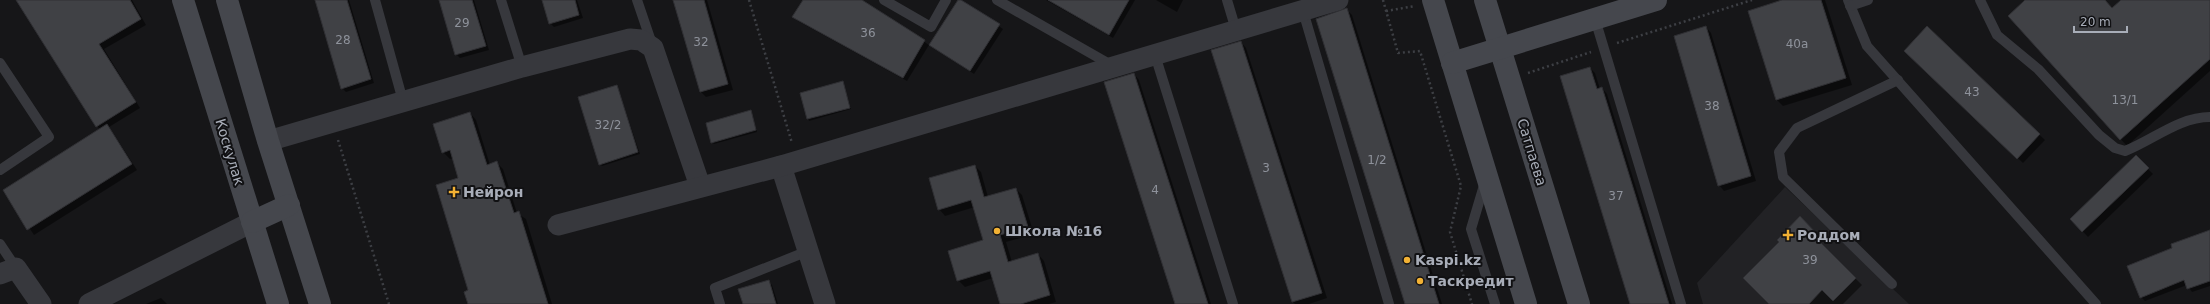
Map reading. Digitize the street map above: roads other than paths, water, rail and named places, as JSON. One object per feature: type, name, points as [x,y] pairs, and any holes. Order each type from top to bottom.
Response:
[{"type":"street","name":"Коскулак","points":[[183,0],[278,304]]},
{"type":"street","points":[[227,0],[268,141],[320,304]]},
{"type":"street","points":[[558,225],[789,163],[1338,0]]},
{"type":"street","points":[[1433,0],[1526,304]]},
{"type":"street","name":"Сатпаева","points":[[1484,0],[1579,304]]},
{"type":"street","points":[[1452,63],[1656,0]]},
{"type":"street","points":[[268,141],[522,68],[630,39],[641,40],[653,48],[700,186]]},
{"type":"street","points":[[789,163],[808,251],[825,304]]},
{"type":"street","points":[[89,304],[289,205]]},
{"type":"street","points":[[8,271],[41,304]]},
{"type":"lane","points":[[375,0],[403,101]]},
{"type":"lane","points":[[501,0],[522,68]]},
{"type":"lane","points":[[637,0],[653,48]]},
{"type":"lane","points":[[884,0],[931,27],[946,0]]},
{"type":"lane","points":[[996,0],[1115,66]]},
{"type":"lane","points":[[1227,0],[1236,30]]},
{"type":"lane","points":[[1868,0],[1849,3],[1867,46],[2096,304]]},
{"type":"lane","points":[[1980,0],[1997,35],[2038,69],[2099,135],[2116,148],[2125,151],[2160,133],[2197,117],[2210,117]]},
{"type":"lane","points":[[1303,11],[1389,304]]},
{"type":"lane","points":[[1595,19],[1681,304]]},
{"type":"lane","points":[[1155,54],[1233,304]]},
{"type":"lane","points":[[0,63],[49,137],[0,170]]},
{"type":"lane","points":[[1892,284],[1783,177],[1779,152],[1797,128],[1898,80]]},
{"type":"lane","points":[[1487,175],[1471,229],[1495,304]]},
{"type":"lane","points":[[0,244],[8,271]]},
{"type":"lane","points":[[720,304],[715,288],[808,251]]},
{"type":"place","name":"Нейрон","points":[[454,192]]},
{"type":"place","name":"Школа №16","points":[[997,231]]},
{"type":"place","name":"Роддом","points":[[1788,235]]},
{"type":"place","name":"Kaspi.kz","points":[[1407,260]]},
{"type":"place","name":"Таскредит","points":[[1420,281]]}]
